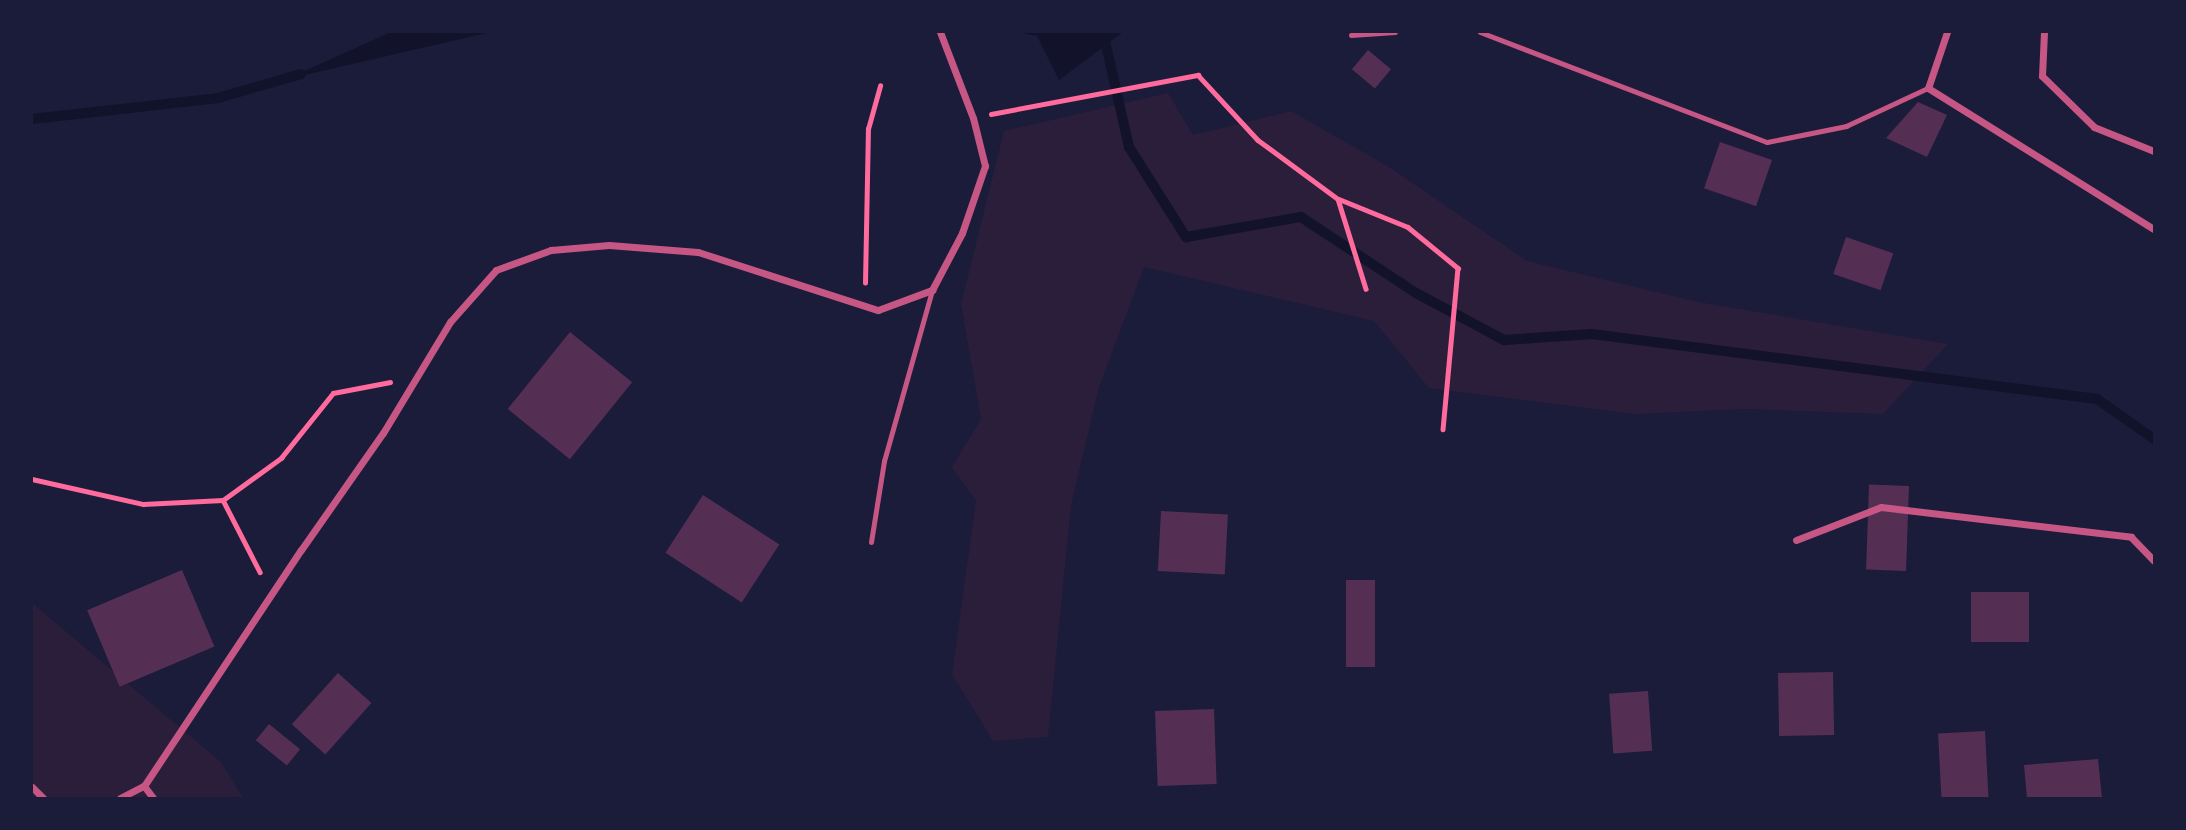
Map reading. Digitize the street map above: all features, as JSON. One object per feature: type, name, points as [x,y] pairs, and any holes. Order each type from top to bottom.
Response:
[{"type":"street","points":[[120,799],[144,786],[420,376],[450,322],[496,270],[551,250],[609,245],[698,252],[878,310],[932,290],[962,233],[985,166],[973,118],[940,32]]},
{"type":"street","points":[[1948,32],[1928,88],[2154,229]]},
{"type":"street","points":[[2044,32],[2042,76],[2094,128],[2154,151]]},
{"type":"street","points":[[1796,540],[1881,507],[2131,537],[2154,561]]},
{"type":"street","points":[[144,786],[153,799]]},
{"type":"street","points":[[32,787],[43,799]]},
{"type":"lane","points":[[1351,35],[1395,32]]},
{"type":"lane","points":[[1480,32],[1766,142],[1846,126],[1928,88]]},
{"type":"lane","points":[[871,542],[884,461],[932,290]]},
{"type":"path","points":[[973,118],[1198,75],[1258,140],[1338,199],[1408,228],[1458,268],[1443,429]]},
{"type":"path","points":[[865,306],[868,130],[880,86]]},
{"type":"path","points":[[1338,199],[1366,289]]},
{"type":"path","points":[[32,478],[143,504],[223,500],[281,458],[333,393],[420,376]]},
{"type":"path","points":[[223,500],[272,595]]},
{"type":"shaded area","points":[[391,32],[491,32],[287,79]]},
{"type":"shaded area","points":[[1018,32],[1123,32],[1059,80],[1037,36]]},
{"type":"shaded area","points":[[1168,93],[1193,135],[1291,111],[1386,165],[1527,261],[1698,302],[1948,344],[1883,414],[1747,409],[1634,414],[1429,388],[1374,321],[1144,267],[1099,387],[1071,505],[1048,737],[993,741],[952,674],[976,501],[952,467],[981,419],[961,304],[1004,131]]},
{"type":"shaded area","points":[[32,603],[221,762],[243,798],[32,798]]},
{"type":"building","points":[[1368,50],[1391,69],[1375,88],[1352,69]]},
{"type":"building","points":[[1918,102],[1947,115],[1927,157],[1886,138]]},
{"type":"building","points":[[1720,142],[1772,160],[1756,206],[1704,188]]},
{"type":"building","points":[[1846,237],[1893,253],[1881,290],[1833,274]]},
{"type":"building","points":[[570,332],[632,382],[570,459],[508,409]]},
{"type":"building","points":[[1869,485],[1909,486],[1906,571],[1866,570]]},
{"type":"building","points":[[703,495],[779,545],[742,602],[665,553]]},
{"type":"building","points":[[1161,511],[1228,515],[1225,574],[1158,571]]},
{"type":"building","points":[[182,570],[214,646],[120,687],[87,610]]},
{"type":"building","points":[[1346,580],[1375,580],[1375,667],[1346,667]]},
{"type":"building","points":[[1971,592],[2029,592],[2029,642],[1971,642]]},
{"type":"building","points":[[1833,672],[1834,735],[1779,736],[1778,673]]},
{"type":"building","points":[[338,673],[371,703],[325,754],[292,724]]},
{"type":"building","points":[[1648,691],[1652,751],[1613,754],[1609,694]]},
{"type":"building","points":[[1214,709],[1217,784],[1158,786],[1155,711]]},
{"type":"building","points":[[269,724],[300,749],[287,765],[256,740]]},
{"type":"building","points":[[1985,731],[1988,797],[1941,798],[1938,733]]},
{"type":"building","points":[[2098,759],[2102,798],[2027,798],[2024,765]]},
{"type":"waterway","points":[[1106,45],[1129,147],[1186,237],[1301,217],[1416,293],[1504,340],[1592,334],[2097,399],[2154,439]]},
{"type":"waterway","points":[[32,119],[218,98],[301,74]]}]
